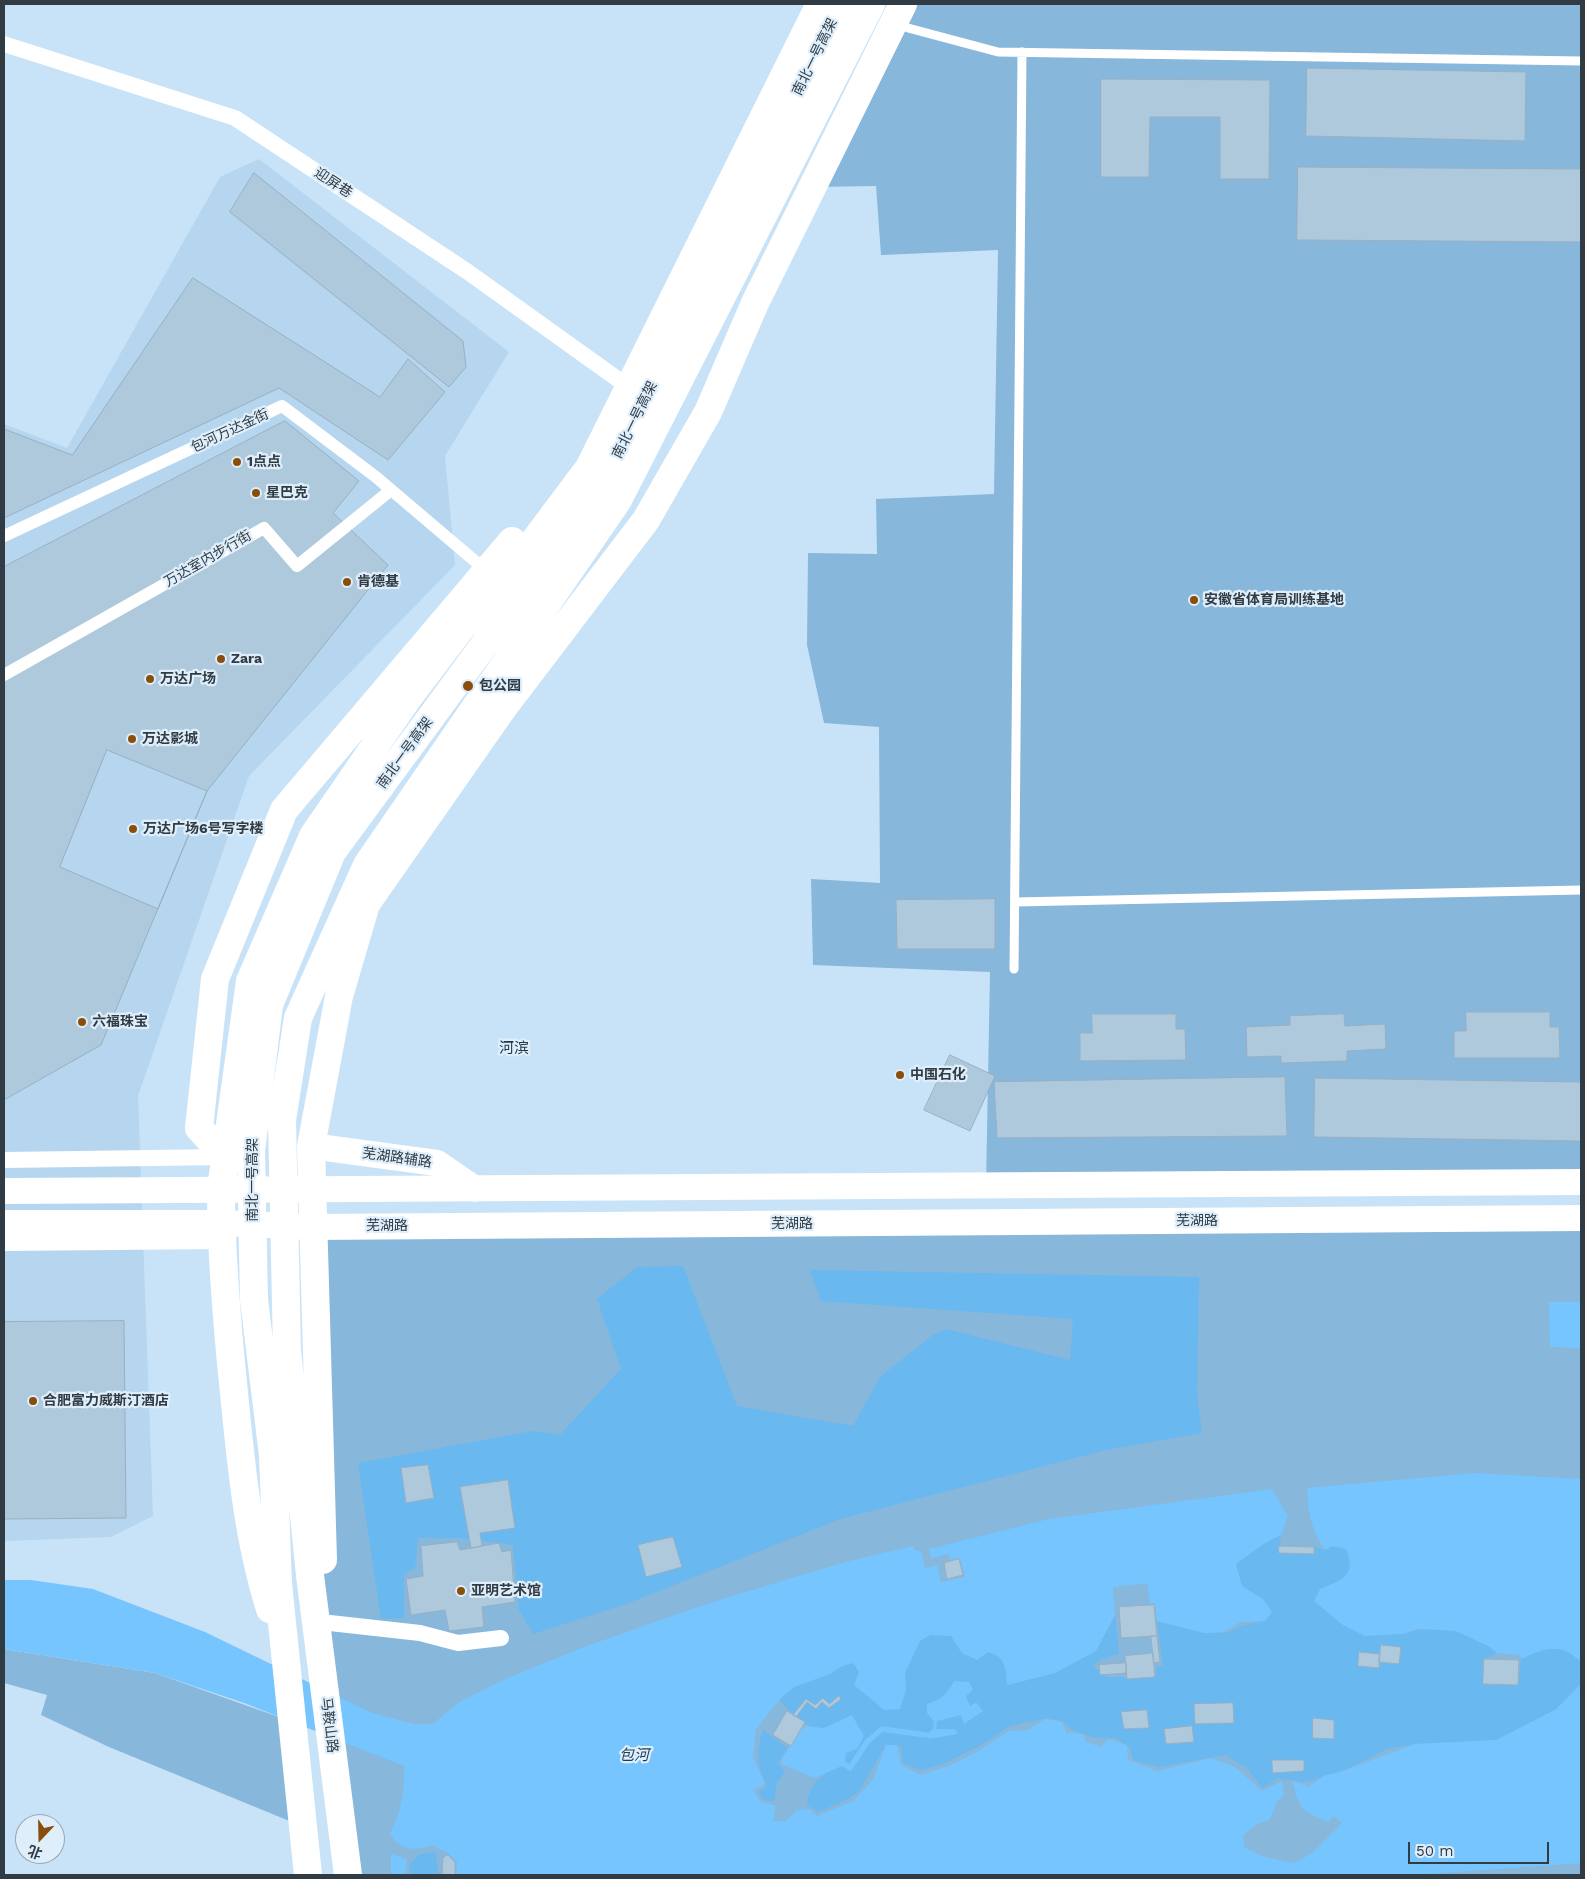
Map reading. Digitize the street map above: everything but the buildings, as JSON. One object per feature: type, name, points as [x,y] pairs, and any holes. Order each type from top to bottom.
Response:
[{"type":"highway","points":[[308,1875],[286,1660],[258,1571],[241,1469],[224,1291],[221,1189],[250,980],[313,836],[414,691],[461,628],[502,584],[590,468],[638,392],[820,4]]},
{"type":"highway","name":"南北一号高架","points":[[286,1660],[278,1584],[273,1455],[254,1300],[251,1151],[269,1006],[332,852],[606,479],[638,392],[842,4]]},
{"type":"highway","name":"南北一号高架","points":[[310,1575],[287,1350],[286,1322],[282,1120],[298,1018],[367,865],[618,500],[871,4]]},
{"type":"highway","points":[[320,1657],[324,1538],[311,1146],[339,996],[366,904],[503,708],[646,520],[708,412],[754,303],[909,12]]},
{"type":"highway","points":[[225,1157],[200,1128],[215,979],[284,810],[638,392]]},
{"type":"highway","name":"马鞍山路","points":[[310,1575],[348,1875]]},
{"type":"main road","name":"芜湖路辅路","points":[[311,1146],[437,1163],[475,1189]]},
{"type":"main road","points":[[4,1191],[1581,1182]]},
{"type":"main road","name":"芜湖路","points":[[4,1223],[222,1232],[313,1227],[1581,1218]]},
{"type":"street","name":"迎屏巷","points":[[4,44],[235,118],[468,272],[638,392]]},
{"type":"street","name":"包河万达金街","points":[[4,536],[282,406],[391,490],[502,584]]},
{"type":"street","name":"万达室内步行街","points":[[4,676],[264,528],[297,566],[391,490]]},
{"type":"street","points":[[4,1160],[225,1157]]},
{"type":"street","points":[[4,1243],[222,1232]]},
{"type":"street","points":[[321,1622],[420,1633],[458,1642],[501,1638]]},
{"type":"lane","points":[[909,12],[998,52],[1581,61]]},
{"type":"lane","points":[[1014,969],[1022,52]]},
{"type":"lane","points":[[1015,902],[1581,890]]},
{"type":"shaded area","name":"安徽省体育局训练基地","points":[[903,4],[1581,4],[1581,1182],[986,1186],[990,972],[813,965],[811,879],[880,883],[879,727],[824,723],[807,645],[808,553],[877,554],[876,499],[994,494],[998,250],[881,255],[876,186],[812,187]]},
{"type":"shaded area","points":[[259,159],[509,352],[445,456],[455,565],[249,776],[138,1096],[153,1516],[111,1537],[4,1541],[4,424],[67,448],[220,177]]},
{"type":"shaded area","points":[[1581,1218],[1581,1875],[348,1875],[320,1657],[313,1227]]},
{"type":"shaded area","points":[[683,1266],[737,1406],[853,1426],[880,1377],[933,1335],[946,1329],[1070,1360],[1073,1319],[821,1301],[810,1270],[1199,1277],[1197,1395],[1202,1433],[1106,1450],[840,1519],[629,1603],[533,1634],[519,1610],[513,1545],[462,1538],[418,1538],[415,1568],[404,1574],[404,1618],[381,1619],[358,1463],[533,1431],[560,1435],[621,1369],[597,1299],[637,1267]]},
{"type":"shaded area","points":[[1281,1535],[1279,1553],[1314,1554],[1314,1547],[1325,1550],[1332,1546],[1346,1549],[1350,1565],[1346,1576],[1320,1589],[1403,1634],[1427,1629],[1440,1629],[1465,1634],[1488,1645],[1497,1653],[1484,1659],[1483,1684],[1518,1685],[1521,1659],[1537,1652],[1559,1649],[1573,1654],[1580,1660],[1580,1685],[1555,1710],[1496,1740],[1415,1744],[1387,1749],[1347,1769],[1303,1782],[1278,1778],[1262,1788],[1247,1768],[1225,1755],[1160,1767],[1133,1760],[1130,1748],[1116,1738],[1095,1738],[1072,1730],[1062,1721],[1048,1718],[1009,1726],[983,1744],[943,1764],[921,1770],[903,1763],[901,1748],[896,1745],[886,1745],[860,1790],[848,1799],[818,1812],[807,1805],[810,1792],[815,1783],[833,1768],[848,1750],[855,1750],[852,1715],[828,1727],[812,1727],[779,1700],[794,1687],[830,1674],[842,1666],[853,1663],[859,1672],[906,1690],[905,1673],[920,1641],[931,1635],[951,1636],[962,1653],[980,1652],[998,1656],[1005,1665],[1008,1685],[1055,1673],[1096,1651],[1115,1615],[1119,1654],[1101,1659],[1093,1666],[1106,1677],[1155,1677],[1157,1667],[1163,1666],[1157,1621],[1204,1633],[1226,1633],[1241,1626],[1265,1621],[1239,1586],[1236,1563],[1265,1543]]},
{"type":"shaded area","points":[[4,1649],[155,1673],[293,1722],[304,1827],[109,1747],[41,1715],[47,1695],[4,1683]]},
{"type":"shaded area","points":[[763,1730],[788,1748],[778,1762],[785,1773],[777,1782],[774,1802],[763,1799],[758,1792],[767,1786],[758,1759]]},
{"type":"shaded area","points":[[435,1852],[439,1875],[410,1875],[409,1866],[419,1854]]},
{"type":"water","points":[[1549,1302],[1581,1302],[1581,1348],[1550,1347]]},
{"type":"water","name":"包河","points":[[1474,1473],[1581,1479],[1581,1863],[1413,1875],[456,1875],[457,1862],[448,1853],[432,1845],[414,1849],[403,1847],[390,1834],[402,1801],[404,1766],[244,1703],[155,1673],[4,1649],[4,1580],[31,1580],[93,1589],[205,1632],[372,1713],[414,1724],[432,1724],[461,1701],[503,1680],[584,1647],[703,1605],[845,1562],[913,1546],[916,1551],[921,1551],[925,1568],[937,1565],[941,1582],[965,1577],[960,1558],[951,1560],[948,1554],[931,1558],[929,1549],[1049,1519],[1272,1489],[1288,1516],[1281,1535],[1265,1543],[1236,1564],[1242,1586],[1263,1599],[1272,1612],[1265,1621],[1240,1622],[1223,1632],[1204,1633],[1157,1621],[1155,1603],[1150,1604],[1147,1583],[1113,1587],[1115,1615],[1096,1651],[1055,1673],[1007,1685],[1004,1664],[994,1654],[988,1652],[977,1660],[962,1653],[951,1636],[930,1635],[920,1641],[905,1673],[906,1690],[900,1709],[884,1710],[854,1685],[859,1672],[853,1663],[842,1666],[830,1674],[794,1687],[779,1700],[756,1729],[753,1757],[765,1784],[753,1790],[761,1802],[776,1806],[773,1821],[786,1821],[797,1810],[809,1809],[817,1816],[853,1801],[873,1780],[886,1745],[897,1745],[901,1765],[921,1775],[951,1765],[982,1749],[1008,1731],[1028,1730],[1045,1719],[1062,1722],[1067,1733],[1083,1734],[1086,1742],[1101,1747],[1108,1739],[1127,1745],[1128,1760],[1157,1771],[1211,1758],[1235,1767],[1262,1791],[1282,1781],[1284,1795],[1278,1800],[1270,1819],[1255,1825],[1243,1836],[1245,1848],[1265,1857],[1294,1863],[1312,1853],[1342,1823],[1333,1816],[1328,1822],[1307,1812],[1297,1797],[1293,1781],[1308,1787],[1325,1775],[1340,1772],[1415,1744],[1496,1740],[1555,1710],[1580,1685],[1580,1661],[1566,1651],[1559,1649],[1545,1650],[1521,1659],[1521,1655],[1497,1653],[1490,1647],[1456,1631],[1418,1629],[1403,1634],[1365,1636],[1343,1625],[1314,1601],[1320,1589],[1341,1580],[1345,1576],[1350,1565],[1346,1549],[1332,1546],[1325,1550],[1316,1535],[1308,1505],[1307,1488]]},
{"type":"water","points":[[954,1681],[969,1682],[973,1690],[966,1696],[970,1706],[976,1702],[983,1711],[964,1724],[961,1715],[937,1721],[936,1729],[955,1729],[958,1734],[929,1739],[926,1735],[933,1729],[934,1722],[927,1713],[927,1704],[944,1696]]},
{"type":"water","points":[[852,1715],[864,1736],[857,1749],[846,1753],[845,1762],[842,1766],[815,1778],[781,1764],[782,1758],[804,1726],[824,1728]]},
{"type":"water","points":[[391,1854],[407,1859],[405,1875],[391,1875]]},
{"type":"waterway","points":[[844,1764],[850,1768],[867,1742],[882,1729],[926,1735]]},
{"type":"place","name":"1点点","points":[[237,462]]},
{"type":"place","name":"星巴克","points":[[256,493]]},
{"type":"place","name":"肯德基","points":[[347,582]]},
{"type":"place","name":"安徽省体育局训练基地","points":[[1194,600]]},
{"type":"place","name":"Zara","points":[[221,659]]},
{"type":"place","name":"万达广场","points":[[150,679]]},
{"type":"place","name":"包公园","points":[[468,686]]},
{"type":"place","name":"万达影城","points":[[132,739]]},
{"type":"place","name":"万达广场6号写字楼","points":[[133,829]]},
{"type":"place","name":"六福珠宝","points":[[82,1022]]},
{"type":"place","name":"中国石化","points":[[900,1075]]},
{"type":"place","name":"合肥富力威斯汀酒店","points":[[33,1401]]},
{"type":"place","name":"亚明艺术馆","points":[[461,1591]]},
{"type":"district","name":"河滨","points":[[514,1049]]}]
